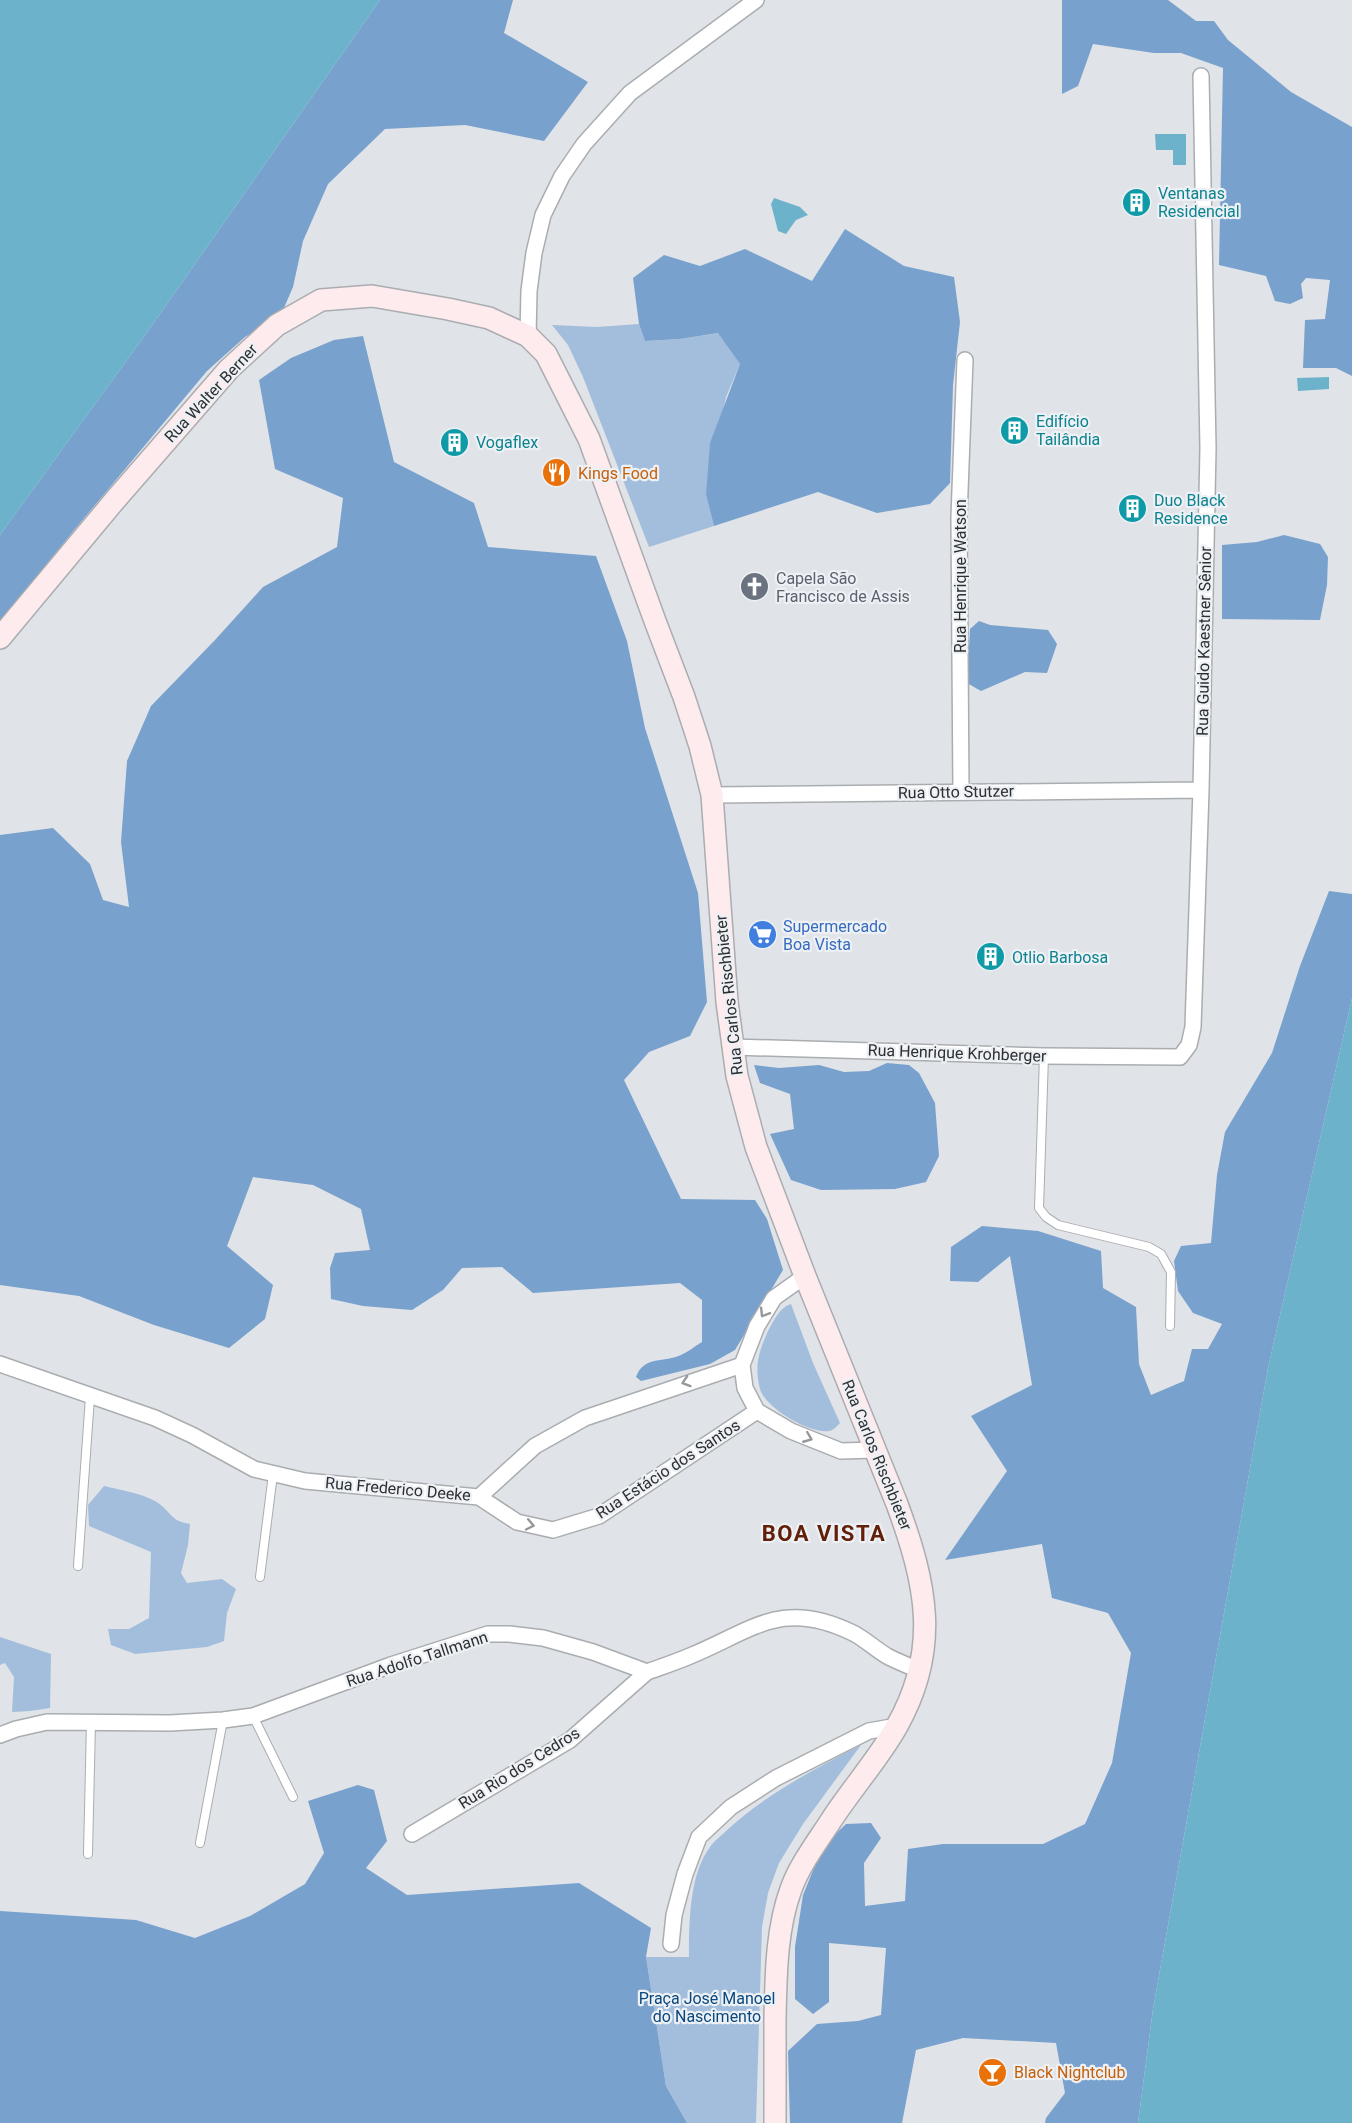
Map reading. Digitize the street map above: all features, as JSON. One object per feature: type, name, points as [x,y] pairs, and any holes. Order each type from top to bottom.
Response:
[{"type":"street","points":[[528,336],[528,291],[534,253],[543,215],[562,176],[584,144],[630,93],[756,0]]},
{"type":"street","name":"Rua Guido Kaestner Sênior","points":[[1180,1058],[1189,1046],[1193,1026],[1201,790],[1208,448],[1201,76]]},
{"type":"street","name":"Rua Walter Berner","points":[[0,638],[115,500],[229,369],[277,325],[321,300],[372,296],[489,318],[528,336]]},
{"type":"street","name":"Rua Carlos Rischbieter","points":[[528,336],[546,354],[589,439],[700,746],[712,795],[727,1002],[737,1076],[756,1147],[911,1541],[922,1585],[926,1637],[920,1671],[910,1699],[897,1726],[850,1791],[802,1867],[791,1889],[781,1929],[776,1973],[774,2123]]},
{"type":"street","name":"Rua Henrique Watson","points":[[962,792],[959,517],[965,360]]},
{"type":"street","name":"Rua Otto Stutzer","points":[[712,795],[1201,790]]},
{"type":"street","name":"Rua Henrique Krohberger","points":[[733,1047],[1180,1058]]},
{"type":"street","points":[[805,1276],[774,1298],[757,1326],[742,1365],[745,1389],[757,1411],[791,1431],[841,1451],[875,1450]]},
{"type":"street","name":"Rua Frederico Deeke","points":[[0,1364],[155,1418],[192,1435],[254,1469],[305,1481],[479,1497],[535,1446],[585,1418],[742,1365]]},
{"type":"street","name":"Rua Estácio dos Santos","points":[[479,1497],[517,1522],[553,1530],[581,1522],[599,1516],[625,1500],[757,1411]]},
{"type":"street","points":[[647,1672],[690,1656],[756,1624],[779,1617],[803,1618],[828,1623],[855,1633],[887,1656],[920,1671]]},
{"type":"street","name":"Rua Adolfo Tallmann","points":[[0,1735],[47,1722],[170,1723],[253,1716],[391,1665],[488,1634],[543,1638],[593,1652],[647,1672]]},
{"type":"street","name":"Rua Rio dos Cedros","points":[[412,1833],[570,1740],[647,1672]]},
{"type":"street","points":[[671,1944],[674,1915],[699,1837],[731,1807],[776,1778],[869,1731],[897,1726]]},
{"type":"lane","points":[[1044,1056],[1039,1208],[1046,1217],[1058,1225],[1149,1247],[1161,1254],[1171,1272],[1170,1326]]},
{"type":"lane","points":[[78,1566],[90,1397]]},
{"type":"lane","points":[[260,1577],[273,1474]]},
{"type":"lane","points":[[253,1716],[293,1797]]},
{"type":"lane","points":[[200,1843],[223,1720]]},
{"type":"lane","points":[[88,1854],[91,1722]]},
{"type":"green space","points":[[639,324],[645,341],[719,333],[740,364],[726,397],[706,495],[714,526],[649,547],[583,377],[568,345],[552,325],[597,327]]},
{"type":"green space","points":[[791,1304],[813,1363],[840,1423],[831,1431],[811,1428],[789,1418],[770,1404],[760,1389],[758,1359],[762,1345],[778,1314]]},
{"type":"green space","points":[[104,1486],[149,1498],[160,1504],[174,1518],[190,1524],[188,1545],[181,1573],[187,1583],[222,1579],[236,1589],[227,1613],[224,1641],[207,1647],[135,1654],[111,1645],[108,1629],[129,1629],[149,1618],[151,1552],[89,1526],[88,1505]]},
{"type":"green space","points":[[0,1637],[51,1654],[50,1708],[12,1712],[14,1677],[5,1663],[0,1665]]},
{"type":"green space","name":"Praça José Manoel do Nascimento","points":[[861,1745],[803,1824],[779,1863],[768,1893],[762,1927],[756,2123],[687,2123],[666,2086],[646,1957],[689,1957],[690,1915],[694,1885],[703,1858],[716,1841],[741,1818],[773,1794]]},
{"type":"shaded area","points":[[0,0],[380,0],[148,331],[0,535]]},
{"type":"shaded area","points":[[380,0],[513,0],[504,33],[588,82],[544,141],[465,125],[385,129],[328,184],[303,241],[293,287],[280,317],[245,337],[207,371],[0,622],[0,535],[148,331]]},
{"type":"shaded area","points":[[1062,0],[1168,0],[1196,21],[1214,21],[1228,40],[1291,92],[1352,127],[1352,376],[1336,368],[1303,368],[1305,320],[1325,319],[1330,280],[1306,278],[1301,284],[1303,298],[1290,304],[1275,301],[1266,276],[1219,265],[1223,68],[1181,53],[1154,53],[1093,44],[1078,86],[1062,94]]},
{"type":"shaded area","points":[[1155,134],[1186,134],[1186,165],[1173,165],[1173,150],[1156,150]]},
{"type":"shaded area","points":[[774,198],[800,207],[808,215],[796,220],[786,234],[778,231],[771,204]]},
{"type":"shaded area","points":[[845,229],[904,266],[954,277],[960,322],[953,385],[950,483],[930,504],[877,513],[818,492],[714,526],[706,495],[710,443],[740,364],[718,333],[680,339],[645,341],[639,324],[633,278],[664,255],[700,266],[745,249],[812,281]]},
{"type":"shaded area","points":[[363,336],[394,462],[474,503],[488,547],[596,556],[627,641],[645,728],[698,893],[707,1002],[690,1036],[649,1052],[624,1080],[681,1199],[755,1200],[767,1219],[783,1270],[735,1350],[710,1364],[641,1381],[636,1377],[644,1365],[681,1355],[702,1342],[702,1300],[680,1283],[533,1293],[502,1267],[462,1268],[443,1290],[412,1310],[363,1306],[331,1299],[330,1268],[335,1253],[370,1250],[361,1209],[313,1185],[253,1177],[227,1246],[273,1285],[265,1319],[229,1348],[154,1325],[79,1296],[0,1285],[0,835],[53,828],[90,864],[103,900],[129,907],[121,842],[127,761],[151,706],[263,587],[337,547],[343,498],[275,469],[259,380],[291,358],[334,340]]},
{"type":"shaded area","points":[[1329,377],[1329,389],[1298,391],[1297,378]]},
{"type":"shaded area","points":[[1284,535],[1320,544],[1328,557],[1327,585],[1320,620],[1222,619],[1222,545],[1257,542]]},
{"type":"shaded area","points":[[979,621],[990,625],[1048,630],[1057,644],[1047,673],[1025,672],[981,691],[967,683],[970,629]]},
{"type":"shaded area","points":[[1329,891],[1352,894],[1352,998],[1268,1368],[1153,2009],[1138,2123],[1045,2123],[1046,2118],[1065,2093],[1056,2043],[963,2038],[916,2050],[902,2123],[790,2123],[788,2051],[817,2024],[858,2021],[881,2015],[886,1948],[829,1943],[829,2002],[813,2014],[795,1999],[795,1947],[803,1895],[823,1846],[846,1824],[871,1823],[881,1838],[864,1863],[865,1906],[905,1901],[908,1849],[943,1844],[1043,1844],[1085,1824],[1112,1763],[1131,1653],[1108,1613],[1052,1598],[1042,1544],[945,1560],[1007,1471],[971,1416],[1032,1385],[1010,1256],[978,1282],[950,1281],[951,1247],[982,1226],[1038,1231],[1101,1251],[1103,1288],[1136,1307],[1139,1364],[1151,1395],[1184,1381],[1192,1349],[1208,1349],[1222,1324],[1193,1313],[1178,1291],[1174,1261],[1181,1246],[1211,1243],[1217,1175],[1225,1132],[1272,1053],[1300,966]]},
{"type":"shaded area","points":[[1352,998],[1352,2123],[1138,2123],[1153,2009],[1268,1368]]},
{"type":"shaded area","points":[[887,1063],[909,1065],[919,1073],[935,1103],[939,1156],[926,1182],[895,1189],[821,1190],[791,1180],[770,1134],[794,1129],[790,1094],[760,1083],[754,1065],[779,1068],[819,1065],[844,1072],[869,1071]]},
{"type":"shaded area","points":[[358,1785],[374,1790],[387,1841],[366,1868],[407,1895],[579,1883],[651,1928],[646,1957],[666,2086],[687,2123],[0,2123],[0,1911],[136,1920],[195,1938],[250,1916],[305,1884],[324,1853],[308,1801]]},
{"type":"place","name":"Ventanas Residencial","points":[[1137,202]]},
{"type":"place","name":"Edifício Tailândia","points":[[1015,430]]},
{"type":"place","name":"Vogaflex","points":[[455,442]]},
{"type":"place","name":"Kings Food","points":[[557,473]]},
{"type":"place","name":"Duo Black Residence","points":[[1133,509]]},
{"type":"place","name":"Capela São Francisco de Assis","points":[[755,587]]},
{"type":"place","name":"Supermercado Boa Vista","points":[[762,935]]},
{"type":"place","name":"Otlio Barbosa","points":[[991,957]]},
{"type":"place","name":"Black Nightclub","points":[[993,2072]]},
{"type":"district","name":"BOA VISTA","points":[[824,1533]]}]
